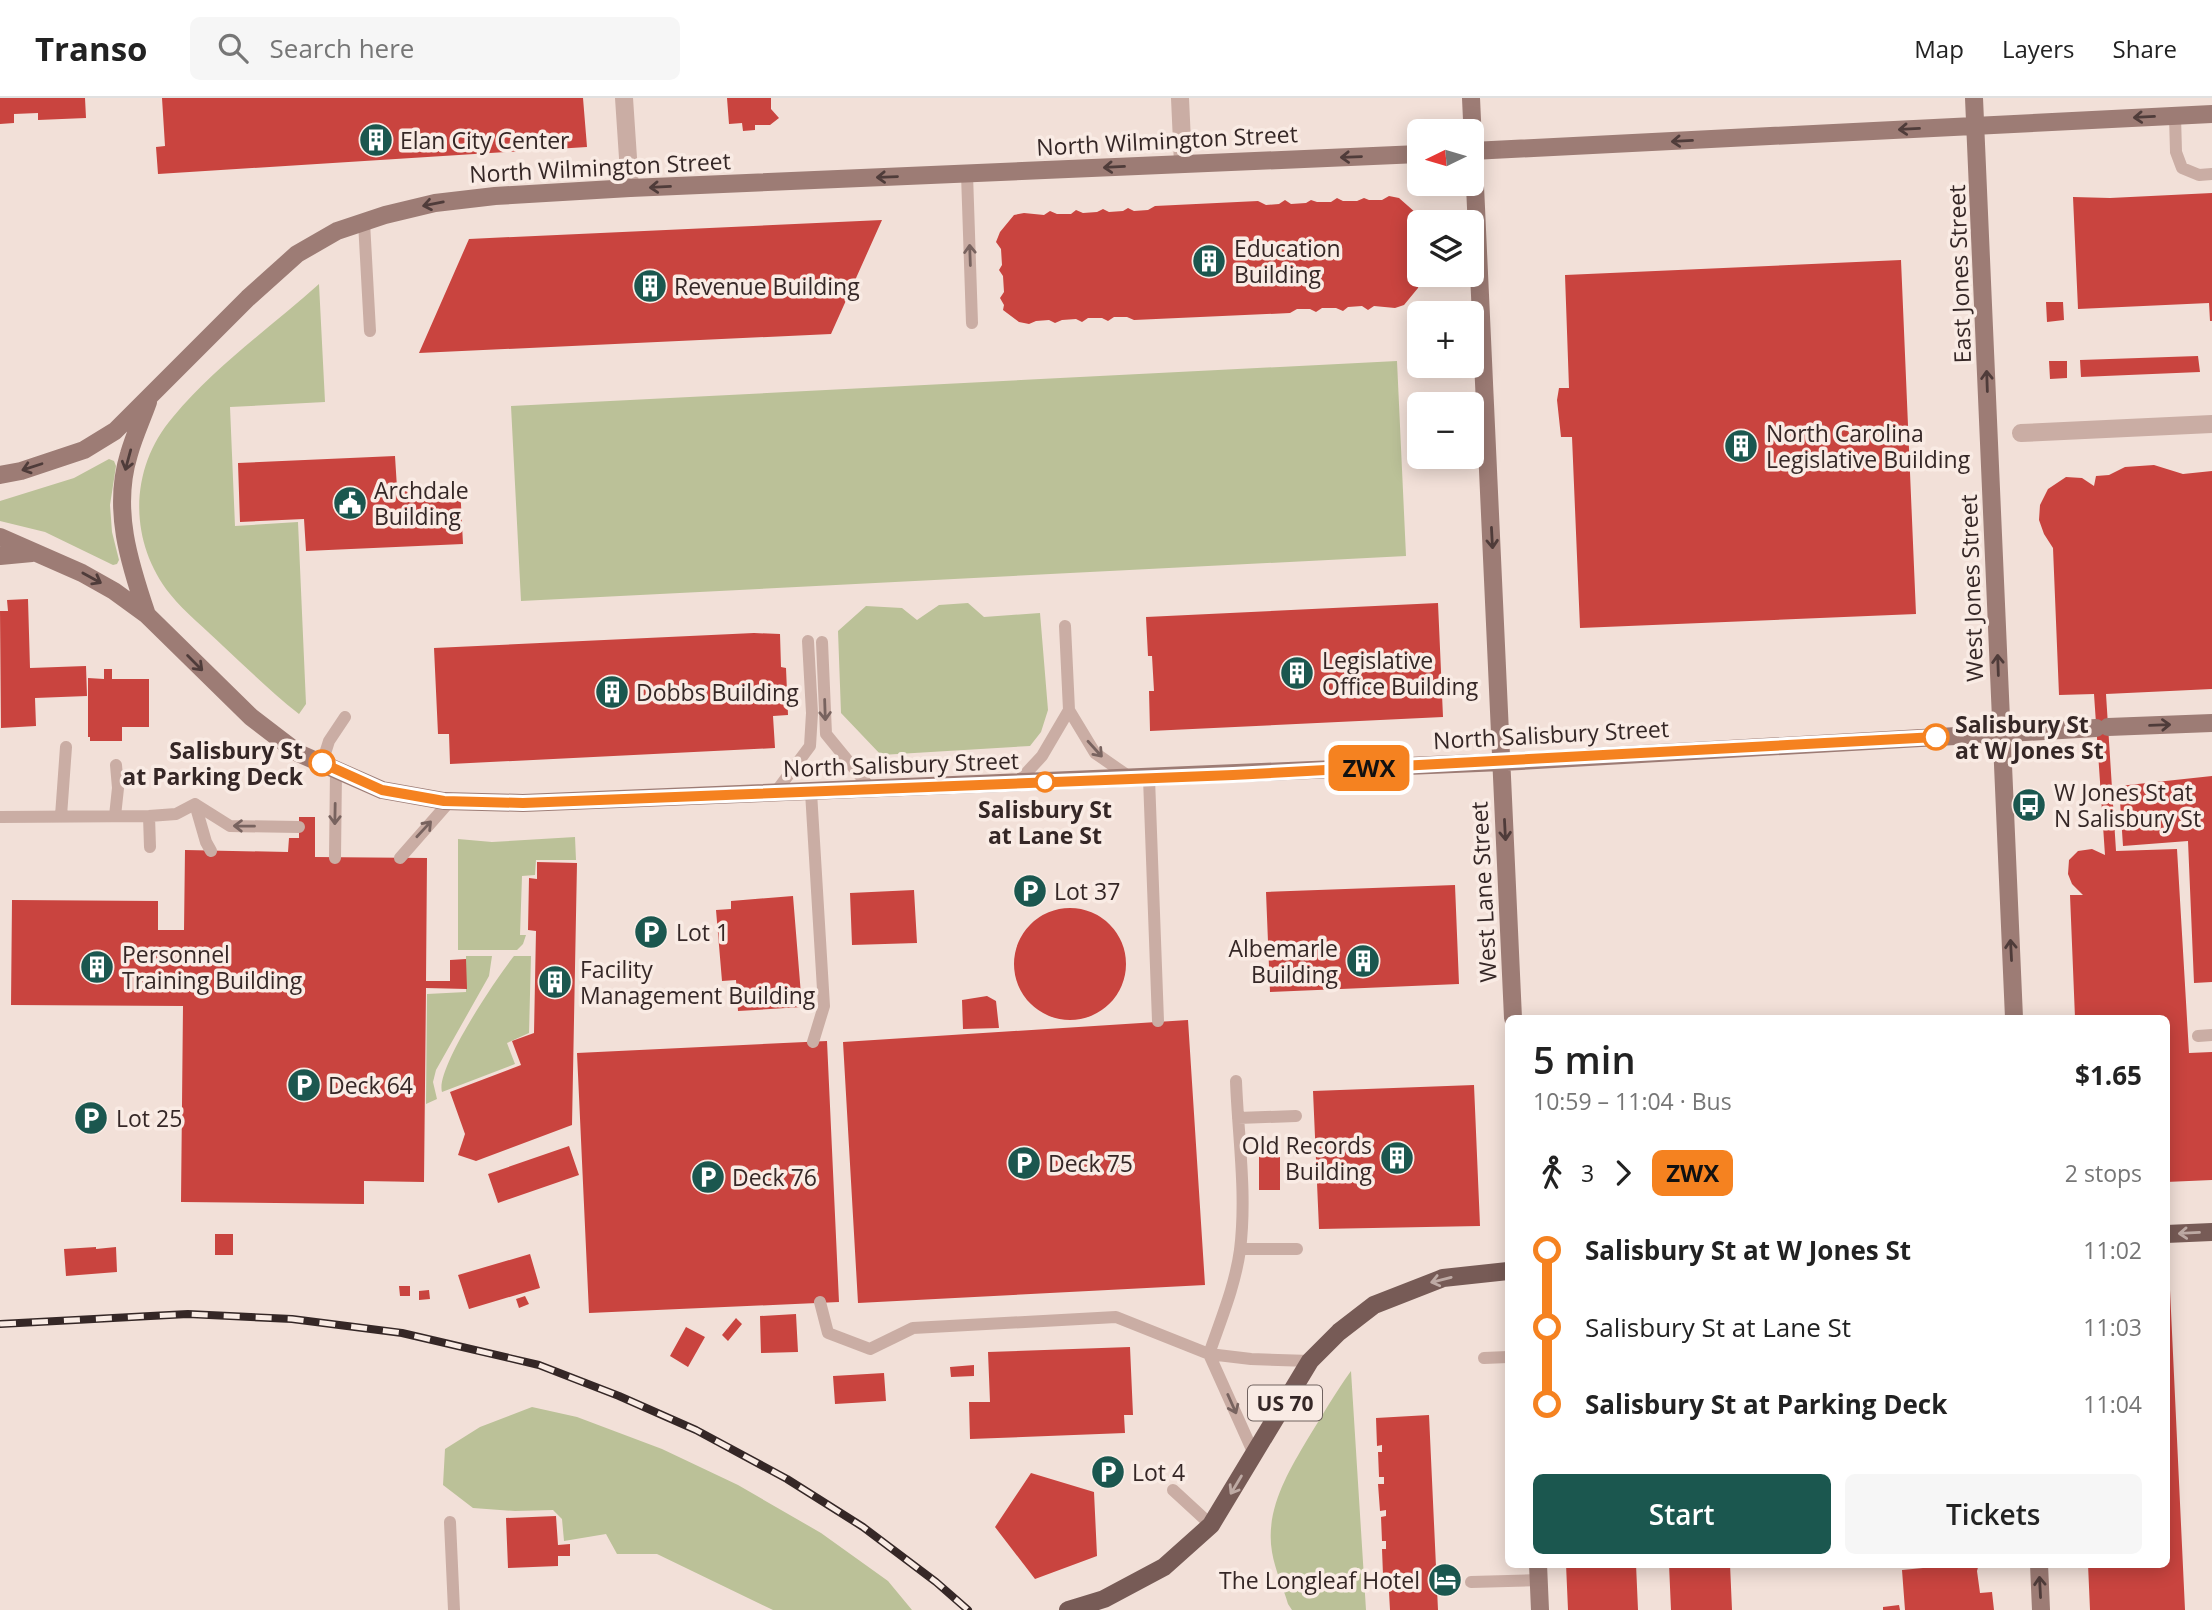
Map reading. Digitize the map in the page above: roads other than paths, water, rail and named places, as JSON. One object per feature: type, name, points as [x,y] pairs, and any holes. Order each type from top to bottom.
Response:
[{"type":"main road","name":"West Lane Street","points":[[1471,98],[1471,119]]},
{"type":"main road","name":"East Jones Street","points":[[1974,98],[1990,449]]},
{"type":"main road","points":[[1484,150],[2212,114]]},
{"type":"main road","name":"North Wilmington Street","points":[[0,475],[21,471],[84,450],[115,431],[248,298],[294,256],[337,232],[435,203],[495,196],[630,188],[1407,155]]},
{"type":"main road","name":"West Lane Street","points":[[1474,196],[1513,1015]]},
{"type":"main road","points":[[147,615],[128,557],[121,508],[122,483],[128,455],[151,396]]},
{"type":"main road","name":"West Jones Street","points":[[1990,449],[2014,1015]]},
{"type":"main road","name":"North Salisbury Street","points":[[0,537],[82,573],[114,591],[147,615],[251,717],[298,753],[382,790],[450,801],[523,803],[1502,762],[2212,723]]},
{"type":"main road","points":[[0,556],[32,553]]},
{"type":"main road","points":[[2170,1234],[2212,1232]]},
{"type":"main road","name":"US 70","points":[[1068,1610],[1104,1599],[1164,1567],[1211,1525],[1310,1361],[1339,1332],[1374,1304],[1443,1278],[1505,1271]]},
{"type":"main road","points":[[2039,1568],[2041,1610]]},
{"type":"main road","points":[[1539,1572],[1540,1610]]},
{"type":"street","points":[[624,98],[630,188]]},
{"type":"street","points":[[1180,98],[1183,164]]},
{"type":"street","points":[[2021,433],[2212,424]]},
{"type":"lane","points":[[2175,116],[2176,152],[2182,168],[2199,175],[2212,174]]},
{"type":"lane","points":[[967,174],[972,323]]},
{"type":"lane","points":[[364,222],[370,331]]},
{"type":"lane","points":[[1065,626],[1069,710],[1095,753],[1140,778],[1158,1021]]},
{"type":"lane","points":[[775,793],[810,746],[812,713],[808,642]]},
{"type":"lane","points":[[822,642],[826,734],[871,789]]},
{"type":"lane","points":[[1017,783],[1042,755],[1069,710]]},
{"type":"lane","points":[[334,858],[329,741],[345,718]]},
{"type":"lane","points":[[2212,723],[2212,731]]},
{"type":"lane","points":[[61,817],[66,747]]},
{"type":"lane","points":[[115,816],[118,788],[116,765]]},
{"type":"lane","points":[[811,792],[824,1006],[813,1042]]},
{"type":"lane","points":[[400,858],[450,801]]},
{"type":"lane","points":[[0,817],[149,816],[176,814],[195,804]]},
{"type":"lane","points":[[195,804],[230,826],[299,827]]},
{"type":"lane","points":[[195,804],[211,851]]},
{"type":"lane","points":[[149,816],[150,847]]},
{"type":"lane","points":[[2198,1035],[2212,1035]]},
{"type":"lane","points":[[1237,1081],[1242,1200],[1240,1249],[1231,1295],[1209,1354],[1254,1454]]},
{"type":"lane","points":[[1238,1118],[1296,1116]]},
{"type":"lane","points":[[1240,1249],[1297,1249]]},
{"type":"lane","points":[[820,1302],[828,1333],[870,1349],[913,1328],[1116,1317],[1209,1354],[1310,1361]]},
{"type":"lane","points":[[1484,1358],[1505,1357]]},
{"type":"lane","points":[[1173,1490],[1211,1525]]},
{"type":"lane","points":[[450,1522],[454,1610]]},
{"type":"lane","points":[[1471,1582],[1539,1572]]},
{"type":"railway","points":[[0,1324],[188,1314],[292,1319],[402,1333],[539,1365],[696,1430],[787,1479],[863,1527],[936,1582],[968,1610]]},
{"type":"place","name":"Elan City Center","points":[[376,140]]},
{"type":"place","name":"Education Building","points":[[1209,261]]},
{"type":"place","name":"Revenue Building","points":[[650,286]]},
{"type":"place","name":"North Carolina Legislative Building","points":[[1741,446]]},
{"type":"place","name":"Archdale Building","points":[[350,503]]},
{"type":"place","name":"Legislative Office Building","points":[[1297,673]]},
{"type":"place","name":"Dobbs Building","points":[[612,692]]},
{"type":"place","name":"Salisbury St at W Jones St","points":[[1936,737]]},
{"type":"place","name":"Salisbury St at Parking Deck","points":[[322,763]]},
{"type":"place","name":"Salisbury St at Lane St","points":[[1045,782]]},
{"type":"place","name":"W Jones St at N Salisbury St","points":[[2029,805]]},
{"type":"place","name":"Lot 37","points":[[1030,891]]},
{"type":"place","name":"Lot 1","points":[[651,932]]},
{"type":"place","name":"Albemarle Building","points":[[1363,961]]},
{"type":"place","name":"Personnel Training Building","points":[[97,967]]},
{"type":"place","name":"Facility Management Building","points":[[555,982]]},
{"type":"place","name":"Deck 64","points":[[304,1085]]},
{"type":"place","name":"Lot 25","points":[[91,1118]]},
{"type":"place","name":"Old Records Building","points":[[1397,1158]]},
{"type":"place","name":"Deck 75","points":[[1024,1163]]},
{"type":"place","name":"Deck 76","points":[[708,1177]]},
{"type":"place","name":"Lot 4","points":[[1108,1472]]},
{"type":"place","name":"The Longleaf Hotel","points":[[1445,1580]]}]
